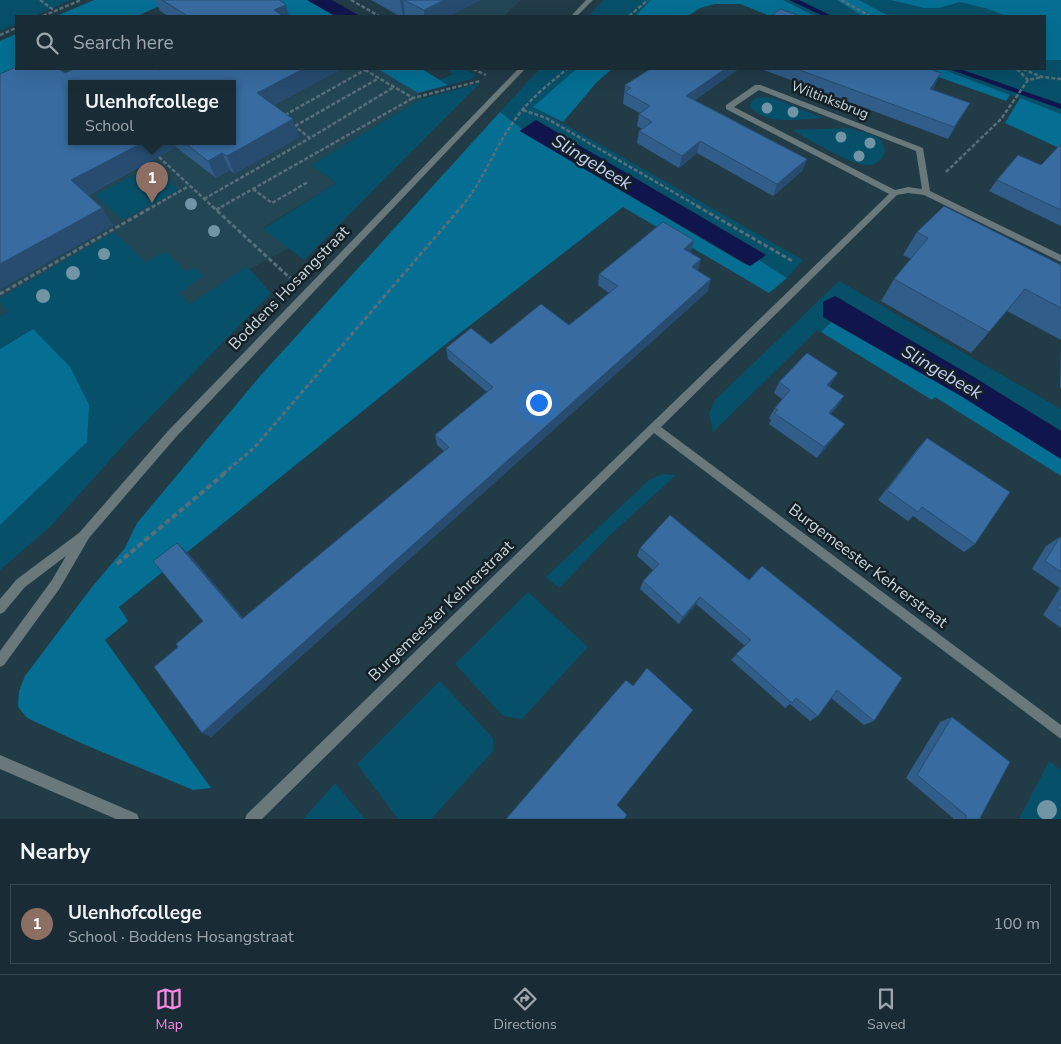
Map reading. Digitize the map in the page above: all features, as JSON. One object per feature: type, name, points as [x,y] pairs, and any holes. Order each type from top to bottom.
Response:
[{"type":"street","points":[[575,15],[590,0]]},
{"type":"street","name":"Boddens Hosangstraat","points":[[0,661],[56,584],[86,534],[172,434],[521,70]]},
{"type":"street","name":"Wiltinksbrug","points":[[894,193],[729,107],[758,87],[920,150],[926,192]]},
{"type":"street","points":[[811,272],[894,193],[908,190],[926,192],[1061,259]]},
{"type":"street","name":"Burgemeester Kehrerstraat","points":[[252,819],[811,272]]},
{"type":"street","name":"Burgemeester Kehrerstraat","points":[[654,427],[1061,733]]},
{"type":"street","name":"Boddens Hosangstraat","points":[[0,608],[21,583],[86,534]]},
{"type":"street","points":[[0,762],[132,819]]},
{"type":"path","points":[[40,0],[55,11]]},
{"type":"path","points":[[45,15],[81,0]]},
{"type":"path","points":[[351,0],[377,15]]},
{"type":"path","points":[[630,15],[648,0]]},
{"type":"path","points":[[841,0],[868,15]]},
{"type":"path","points":[[0,35],[15,28]]},
{"type":"path","points":[[310,138],[282,117],[362,70]]},
{"type":"path","points":[[366,70],[412,98]]},
{"type":"path","points":[[118,564],[254,448],[475,191],[513,122],[523,110],[566,70]]},
{"type":"path","points":[[1018,70],[1028,80]]},
{"type":"path","points":[[1025,70],[1042,77],[1061,79]]},
{"type":"path","points":[[926,192],[1001,119],[1028,80],[1042,77]]},
{"type":"path","points":[[295,126],[379,78]]},
{"type":"path","points":[[216,210],[412,98],[491,78]]},
{"type":"path","points":[[204,199],[394,87]]},
{"type":"path","points":[[523,110],[546,118],[811,272]]},
{"type":"path","points":[[158,157],[287,277],[311,289]]},
{"type":"path","points":[[253,189],[272,203],[308,182]]},
{"type":"path","points":[[0,294],[189,186]]},
{"type":"shaded area","points":[[0,0],[71,0],[36,15],[15,15],[15,24],[0,31]]},
{"type":"shaded area","points":[[94,0],[173,0],[139,15],[58,15]]},
{"type":"shaded area","points":[[257,0],[307,0],[333,15],[280,15]]},
{"type":"shaded area","points":[[373,0],[521,0],[505,15],[396,15]]},
{"type":"shaded area","points":[[604,0],[651,0],[636,15],[589,15]]},
{"type":"shaded area","points":[[651,0],[783,0],[813,15],[768,15],[740,4],[715,4],[700,8],[690,15],[636,15]]},
{"type":"shaded area","points":[[784,0],[837,0],[860,15],[813,15]]},
{"type":"shaded area","points":[[837,0],[859,0],[887,15],[860,15]]},
{"type":"shaded area","points":[[859,0],[890,0],[924,8],[939,8],[960,2],[1003,15],[887,15]]},
{"type":"shaded area","points":[[890,0],[1061,0],[1061,60],[1046,60],[1046,15],[1003,15],[960,2],[939,8],[924,8]]},
{"type":"shaded area","points":[[15,34],[15,69],[0,76],[0,41]]},
{"type":"shaded area","points":[[1046,60],[1061,60],[1061,114],[945,70],[1046,70]]},
{"type":"shaded area","points":[[15,70],[380,70],[418,93],[421,99],[311,165],[336,183],[263,228],[289,248],[250,269],[247,266],[190,304],[144,261],[26,333],[8,312],[0,317],[0,76]]},
{"type":"shaded area","points":[[380,70],[424,70],[448,85],[418,93]]},
{"type":"shaded area","points":[[447,70],[466,70],[476,75],[472,79],[448,85],[440,80],[453,74]]},
{"type":"shaded area","points":[[538,70],[575,70],[534,107],[803,260],[787,278],[759,260],[766,255],[536,120],[522,129],[500,112]]},
{"type":"shaded area","points":[[575,70],[611,70],[597,82],[563,122],[533,107]]},
{"type":"shaded area","points":[[919,70],[945,70],[1010,95],[1006,101]]},
{"type":"shaded area","points":[[480,83],[304,260],[263,229],[336,183],[311,165],[421,99]]},
{"type":"shaded area","points":[[756,98],[773,98],[823,118],[784,120],[766,117],[750,107],[751,102]]},
{"type":"shaded area","points":[[1020,98],[1061,114],[1061,149],[1005,123]]},
{"type":"shaded area","points":[[500,112],[522,129],[520,131],[743,263],[750,266],[759,260],[787,278],[769,293],[623,207],[451,340],[119,607],[128,621],[105,640],[211,788],[193,790],[83,744],[27,718],[18,707],[19,691],[25,676],[92,587],[125,548],[137,523],[261,375]]},
{"type":"shaded area","points":[[849,128],[878,138],[884,148],[883,157],[870,165],[857,163],[792,130]]},
{"type":"shaded area","points":[[155,164],[178,190],[122,220],[95,195]]},
{"type":"shaded area","points":[[114,232],[146,262],[165,251],[186,272],[194,267],[204,276],[179,293],[190,304],[247,266],[271,293],[127,441],[50,527],[0,570],[0,525],[87,442],[33,329],[0,349],[0,317],[8,312],[0,302],[0,298]]},
{"type":"shaded area","points":[[839,281],[1061,409],[1061,431],[977,379],[835,296],[823,317],[831,322],[821,332],[817,330],[713,432],[709,413],[715,400]]},
{"type":"shaded area","points":[[831,322],[961,396],[1061,459],[1061,476],[935,397],[932,400],[821,332]]},
{"type":"shaded area","points":[[33,329],[70,367],[89,405],[87,442],[0,525],[0,349]]},
{"type":"shaded area","points":[[663,474],[676,475],[609,536],[559,588],[546,577],[649,480]]},
{"type":"shaded area","points":[[528,592],[588,647],[522,719],[503,716],[455,664]]},
{"type":"shaded area","points":[[440,681],[493,738],[494,750],[431,819],[398,819],[357,764]]},
{"type":"shaded area","points":[[1049,761],[1061,770],[1061,819],[1019,819]]},
{"type":"shaded area","points":[[335,783],[365,819],[303,819]]},
{"type":"water","points":[[307,0],[332,0],[358,15],[333,15]]},
{"type":"water","name":"Slingebeek","points":[[536,120],[766,255],[750,266],[520,131]]},
{"type":"water","name":"Slingebeek","points":[[835,296],[977,379],[1061,431],[1061,459],[961,396],[823,317],[823,302]]},
{"type":"building","points":[[162,0],[279,0],[286,5],[274,10],[282,15],[186,15]]},
{"type":"building","points":[[404,0],[444,0],[424,10]]},
{"type":"building","points":[[780,9],[797,15],[773,15]]},
{"type":"building","points":[[15,67],[15,70],[60,70],[65,73],[72,70],[301,70],[257,93],[293,119],[227,156],[222,153],[208,161],[188,145],[236,145],[236,80],[68,80],[68,145],[138,145],[71,180],[102,208],[0,264],[0,74]]},
{"type":"building","points":[[648,70],[724,70],[686,96],[807,159],[777,184],[700,141],[682,156],[639,131],[652,122],[639,114],[650,106],[625,92],[631,88],[625,85]]},
{"type":"building","points":[[800,70],[932,70],[941,73],[930,89],[970,103],[954,127]]},
{"type":"building","points":[[1061,144],[1061,210],[997,180],[1018,155],[1041,165]]},
{"type":"building","points":[[944,206],[1061,265],[1061,308],[1025,289],[989,332],[894,279],[928,238],[917,232]]},
{"type":"building","points":[[663,222],[694,240],[684,249],[701,259],[692,267],[711,279],[202,733],[154,667],[178,647],[176,644],[203,621],[153,561],[177,543],[242,619],[449,447],[435,435],[493,387],[446,348],[471,328],[491,344],[541,304],[569,325],[618,286],[599,274]]},
{"type":"building","points":[[807,353],[838,373],[827,385],[844,396],[829,413],[845,424],[824,447],[774,413],[778,410],[775,408],[790,390],[779,382]]},
{"type":"building","points":[[927,438],[1010,492],[975,544],[922,507],[918,512],[887,490]]},
{"type":"building","points":[[670,515],[749,580],[762,566],[902,678],[874,721],[837,690],[818,716],[796,698],[792,703],[736,654],[751,640],[700,597],[683,617],[643,581],[659,564],[640,548]]},
{"type":"building","points":[[1061,538],[1061,572],[1045,561]]},
{"type":"building","points":[[1061,602],[1061,611],[1057,608]]},
{"type":"building","points":[[647,668],[693,710],[617,805],[627,815],[624,819],[506,819],[626,680],[633,686]]},
{"type":"building","points":[[952,717],[1010,762],[981,819],[965,819],[967,816],[917,775]]},
{"type":"waterway","points":[[793,0],[826,15]]},
{"type":"waterway","points":[[956,70],[1061,107]]},
{"type":"place","name":"Ulenhofcollege","points":[[152,203]]}]
